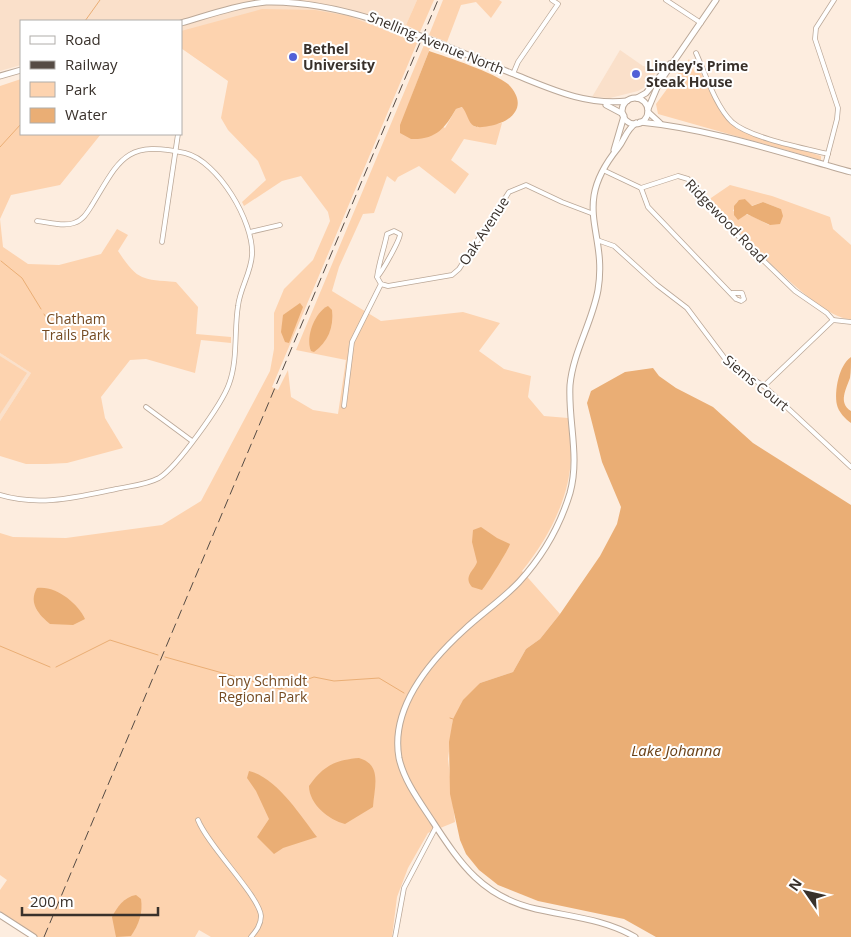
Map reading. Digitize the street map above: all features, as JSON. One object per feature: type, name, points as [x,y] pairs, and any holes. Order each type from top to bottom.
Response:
[{"type":"street","points":[[239,0],[240,7]]},
{"type":"street","points":[[513,74],[518,62],[558,4],[552,0]]},
{"type":"street","points":[[666,0],[701,23]]},
{"type":"street","points":[[614,153],[623,115],[623,106],[627,101],[646,93],[675,58],[716,0]]},
{"type":"street","points":[[825,165],[837,119],[837,103],[815,39],[816,28],[834,0]]},
{"type":"street","name":"Snelling Avenue North","points":[[182,23],[240,7],[282,1],[342,7],[376,18],[564,93],[600,103],[623,115]]},
{"type":"street","points":[[696,53],[720,105],[732,122],[754,134],[828,154]]},
{"type":"street","points":[[635,937],[604,922],[534,909],[496,893],[478,881],[461,865],[436,827],[402,767],[398,740],[400,719],[412,694],[437,659],[462,631],[507,594],[530,569],[548,541],[564,510],[572,486],[575,461],[571,382],[598,288],[597,240],[591,213],[593,194],[603,170],[622,143],[626,131],[646,117],[659,83],[675,58]]},
{"type":"street","points":[[0,76],[20,70]]},
{"type":"street","points":[[637,98],[644,102],[648,110],[663,124]]},
{"type":"street","name":"Snelling Avenue North","points":[[600,103],[627,101]]},
{"type":"street","points":[[623,115],[628,121],[663,124],[851,172]]},
{"type":"street","points":[[162,242],[178,135]]},
{"type":"street","points":[[0,495],[32,501],[60,500],[145,483],[158,478],[171,468],[222,400],[232,374],[238,303],[252,257],[250,232],[239,206],[210,166],[199,158],[176,152],[148,149],[128,154],[116,166],[80,221],[66,224],[36,221]]},
{"type":"street","points":[[603,170],[641,188],[648,206],[732,293]]},
{"type":"street","name":"Ridgewood Road","points":[[641,188],[678,176],[688,179],[739,237],[795,292],[827,313],[833,320]]},
{"type":"street","name":"Oak Avenue","points":[[381,284],[388,286],[452,275],[459,269],[509,192],[521,186],[526,185],[591,213]]},
{"type":"street","points":[[250,232],[280,225]]},
{"type":"street","points":[[344,406],[352,342],[381,284],[377,277],[387,234],[396,231],[400,234],[400,239],[392,250],[383,270],[377,277]]},
{"type":"street","name":"Siems Court","points":[[597,240],[614,246],[657,285],[687,308],[729,364],[764,386],[851,466]]},
{"type":"street","points":[[764,386],[833,320],[851,322]]},
{"type":"street","points":[[146,408],[192,441]]},
{"type":"street","points":[[198,820],[209,841],[231,868],[260,911],[259,925],[252,937]]},
{"type":"street","points":[[395,937],[404,888],[436,827]]},
{"type":"street","points":[[0,915],[34,937]]},
{"type":"shaded area","name":"Bethel University","points":[[0,0],[417,0],[366,116],[229,81],[182,49],[182,20],[20,20],[20,65],[0,71]]},
{"type":"shaded area","points":[[620,50],[643,66],[654,68],[657,71],[645,87],[638,91],[610,98],[592,97]]},
{"type":"shaded area","points":[[0,353],[31,373],[0,421]]},
{"type":"green space","points":[[417,0],[434,0],[420,32],[406,25]]},
{"type":"green space","points":[[443,0],[499,0],[502,2],[491,18],[476,2],[461,5],[447,42],[429,35]]},
{"type":"green space","name":"Tony Schmidt Regional Park","points":[[262,9],[315,10],[349,16],[417,43],[272,387],[278,390],[288,370],[291,397],[313,410],[338,414],[346,360],[296,350],[424,45],[430,48],[409,103],[445,128],[456,109],[463,107],[475,127],[502,123],[496,145],[464,139],[451,160],[469,174],[455,194],[419,166],[398,177],[395,182],[387,176],[374,213],[363,214],[339,267],[332,291],[381,321],[463,312],[500,323],[479,351],[504,369],[531,376],[528,397],[544,416],[568,418],[571,456],[567,487],[549,532],[522,571],[560,614],[540,639],[526,649],[513,672],[480,683],[453,719],[448,759],[455,822],[428,833],[408,868],[397,897],[392,937],[211,937],[199,930],[195,937],[38,937],[0,911],[0,890],[7,880],[0,875],[0,533],[13,537],[66,538],[162,525],[201,501],[270,371],[274,349],[274,313],[284,289],[313,260],[330,221],[328,212],[301,176],[282,181],[244,206],[242,202],[266,180],[258,161],[228,130],[221,118],[228,81],[182,49],[182,31]]},
{"type":"green space","points":[[689,59],[695,73],[701,73],[721,113],[737,129],[821,156],[821,160],[658,114],[656,104]]},
{"type":"green space","points":[[20,79],[20,135],[100,135],[60,185],[11,195],[0,219],[0,86]]},
{"type":"green space","points":[[730,185],[772,196],[830,217],[833,229],[851,245],[851,319],[837,316],[798,289],[708,200]],"holes":[[[745,199],[751,206],[763,202],[781,209],[769,225],[752,216],[733,211],[737,202]]]},
{"type":"green space","name":"Chatham Trails Park","points":[[0,219],[3,247],[28,264],[59,265],[101,254],[117,229],[128,235],[118,251],[136,273],[148,279],[176,282],[198,307],[196,334],[231,337],[231,343],[201,340],[195,373],[146,359],[130,360],[101,397],[105,418],[123,448],[67,463],[26,464],[0,456],[0,421],[31,373],[0,353]]},
{"type":"green space","points":[[0,356],[27,373],[0,414]]},
{"type":"water","points":[[429,51],[482,70],[508,84],[517,99],[518,105],[515,111],[505,121],[498,124],[476,127],[472,125],[462,107],[456,109],[444,127],[433,135],[420,139],[411,139],[400,133],[400,125]]},
{"type":"water","points":[[745,199],[752,206],[763,202],[781,209],[783,216],[780,224],[770,225],[747,214],[738,220],[734,215],[734,206],[739,200]]},
{"type":"water","points":[[300,303],[303,307],[289,343],[285,342],[281,332],[283,315]]},
{"type":"water","points":[[328,306],[332,310],[329,334],[319,348],[314,352],[311,351],[309,339],[312,326],[323,309]]},
{"type":"water","points":[[851,357],[850,378],[844,400],[847,408],[851,411],[851,423],[839,410],[836,393],[838,379],[843,366]]},
{"type":"water","name":"Lake Johanna","points":[[653,368],[659,376],[676,388],[713,407],[753,443],[851,505],[851,937],[656,937],[624,919],[538,901],[498,885],[479,870],[466,854],[460,840],[450,794],[449,742],[453,719],[463,700],[480,683],[513,672],[526,649],[540,639],[560,614],[600,556],[617,524],[621,507],[602,462],[587,403],[591,391],[625,372]]},
{"type":"water","points":[[481,527],[510,544],[498,567],[482,590],[472,587],[469,580],[470,574],[477,562],[472,542],[473,530]]},
{"type":"water","points":[[37,588],[51,589],[65,596],[77,607],[85,619],[73,625],[50,624],[42,617],[34,604]]},
{"type":"water","points":[[359,758],[367,761],[374,772],[373,807],[345,824],[333,819],[316,805],[312,799],[309,786],[319,773],[330,765],[343,760]]},
{"type":"water","points":[[249,771],[269,781],[278,789],[296,808],[317,837],[283,848],[274,854],[257,837],[269,819],[256,791],[247,778]]},
{"type":"water","points":[[136,895],[141,899],[141,914],[136,927],[131,936],[116,937],[112,917],[121,903]]},
{"type":"waterway","points":[[86,20],[100,0]]},
{"type":"waterway","points":[[0,147],[20,125]]},
{"type":"waterway","points":[[1,261],[22,278],[41,309]]},
{"type":"waterway","points":[[44,314],[47,319]]},
{"type":"waterway","points":[[56,667],[110,640],[158,655]]},
{"type":"waterway","points":[[0,646],[50,667]]},
{"type":"waterway","points":[[165,657],[280,689],[314,677],[334,681],[379,678],[404,693]]},
{"type":"railway","points":[[44,937],[438,0]]},
{"type":"place","name":"Bethel University","points":[[293,57]]},
{"type":"place","name":"Lindey's Prime Steak House","points":[[636,74]]}]
